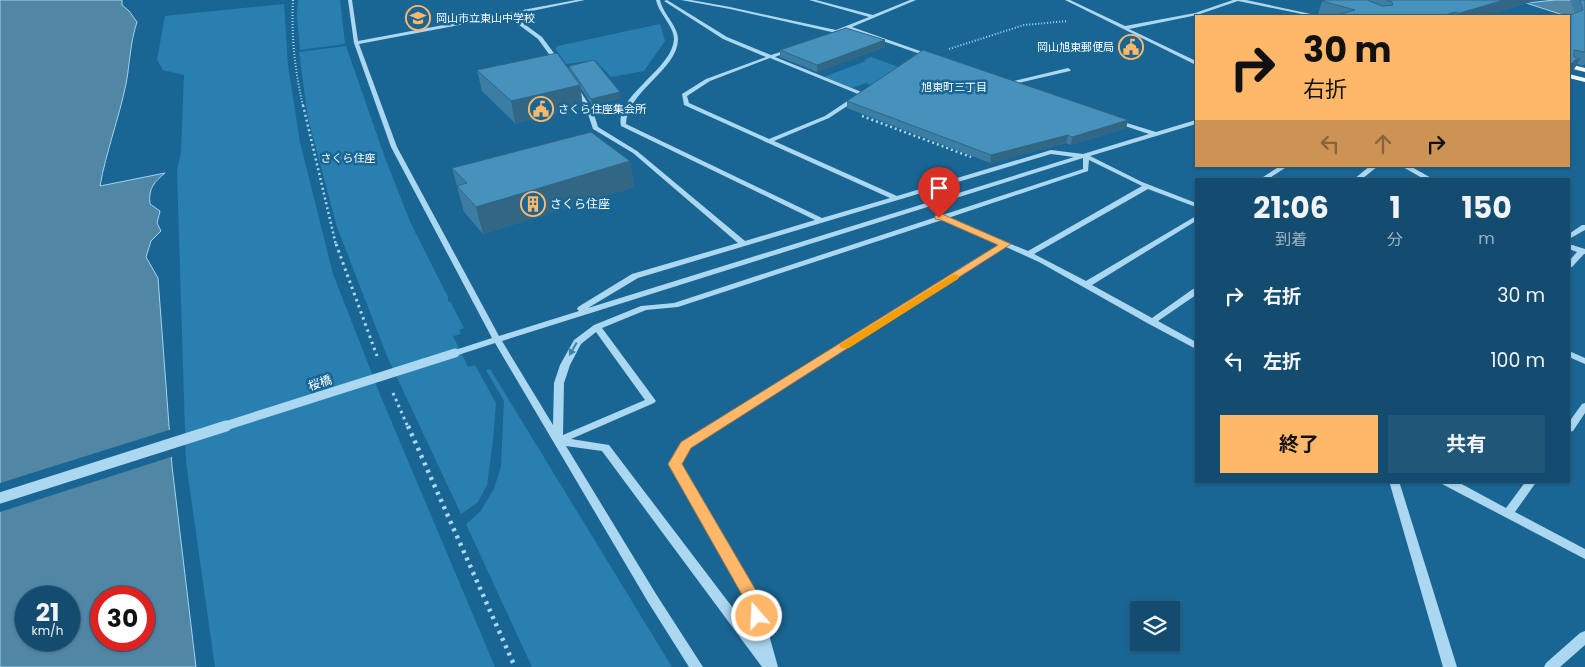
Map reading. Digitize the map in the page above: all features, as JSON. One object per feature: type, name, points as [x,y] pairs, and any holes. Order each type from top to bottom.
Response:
[{"type":"main road","points":[[1570,66],[1585,70]]},
{"type":"main road","points":[[1570,76],[1585,80]]},
{"type":"street","points":[[350,0],[356,43],[394,147],[497,340],[652,598],[696,667]]},
{"type":"street","points":[[356,43],[583,0]]},
{"type":"street","points":[[683,0],[730,8],[836,32]]},
{"type":"street","points":[[811,0],[874,17]]},
{"type":"street","points":[[827,35],[914,0]]},
{"type":"street","points":[[1066,0],[1195,63]]},
{"type":"street","points":[[1124,28],[1190,16],[1238,0],[1313,15]]},
{"type":"street","points":[[769,141],[827,116],[862,94],[725,38],[669,1],[658,2],[659,10],[675,31],[676,43],[667,60],[625,111],[623,125],[821,220]]},
{"type":"street","points":[[508,14],[540,38],[562,68]]},
{"type":"street","points":[[848,27],[938,59]]},
{"type":"street","points":[[799,46],[708,80],[684,95],[686,104],[897,198]]},
{"type":"street","points":[[1009,83],[1068,70]]},
{"type":"street","points":[[1000,80],[1018,87]]},
{"type":"street","points":[[573,84],[590,111],[595,128],[635,152],[743,243]]},
{"type":"street","points":[[1110,118],[1156,134]]},
{"type":"street","name":"桜橋","points":[[0,498],[648,291],[1019,175],[1195,122]]},
{"type":"street","points":[[568,317],[635,276],[1051,152],[1086,156],[1148,186],[1195,205]]},
{"type":"street","points":[[558,441],[559,383],[565,365],[577,342],[597,327],[644,308],[675,304],[1086,170],[1086,156]]},
{"type":"street","points":[[1265,178],[1283,167]]},
{"type":"street","points":[[1358,178],[1374,167]]},
{"type":"street","points":[[1406,167],[1428,178]]},
{"type":"street","points":[[1028,254],[1148,186]]},
{"type":"street","points":[[942,217],[1028,254],[1195,345]]},
{"type":"street","points":[[1086,285],[1195,219]]},
{"type":"street","points":[[1570,236],[1585,228]]},
{"type":"street","points":[[770,667],[753,599],[675,464],[686,445],[1006,244]]},
{"type":"street","points":[[1570,246],[1583,252],[1570,265]]},
{"type":"street","points":[[644,308],[648,291]]},
{"type":"street","points":[[1152,322],[1195,292]]},
{"type":"street","points":[[558,441],[651,401],[597,327]]},
{"type":"street","points":[[1570,354],[1585,361]]},
{"type":"street","points":[[1570,428],[1585,406]]},
{"type":"street","points":[[558,441],[605,448],[770,667]]},
{"type":"street","points":[[1395,483],[1450,667]]},
{"type":"street","points":[[1450,483],[1585,554]]},
{"type":"street","points":[[1508,514],[1531,483]]},
{"type":"street","points":[[1551,667],[1585,637]]},
{"type":"path","points":[[294,0],[292,19],[295,73],[335,242],[381,364]]},
{"type":"path","points":[[929,56],[1024,25],[1103,18]]},
{"type":"path","points":[[840,108],[998,167]]},
{"type":"path","points":[[393,392],[515,667]]},
{"type":"shaded area","points":[[0,0],[122,0],[122,5],[137,22],[131,45],[126,84],[100,186],[165,173],[155,183],[150,194],[150,204],[160,211],[157,223],[161,231],[151,241],[146,257],[158,278],[172,466],[196,667],[0,667]]},
{"type":"shaded area","points":[[298,0],[340,0],[345,44],[300,50],[297,15]]},
{"type":"shaded area","points":[[1570,0],[1585,5],[1585,22],[1570,17],[1570,15],[1563,15],[1526,3]]},
{"type":"shaded area","points":[[284,4],[288,66],[300,142],[333,274],[381,397],[495,667],[215,667],[186,462],[177,171],[181,152],[184,75],[163,70],[157,60],[165,16]]},
{"type":"shaded area","points":[[660,24],[665,41],[644,71],[611,77],[595,60],[566,64],[555,48],[558,46]]},
{"type":"shaded area","points":[[346,46],[385,158],[411,224],[448,297],[448,302],[450,301],[464,328],[459,330],[461,334],[453,336],[468,367],[475,365],[496,403],[487,485],[478,502],[461,514],[387,356],[337,227],[308,118],[299,52]]},
{"type":"shaded area","points":[[871,57],[934,80],[896,96],[866,83],[852,88],[824,77],[866,61],[864,60]]},
{"type":"shaded area","points":[[490,369],[672,667],[532,667],[466,524],[480,512],[494,489],[501,466],[504,401],[486,370]]},
{"type":"pier","points":[[172,429],[174,456],[0,512],[0,483]]},
{"type":"building","points":[[1367,0],[1382,6],[1393,5],[1392,2],[1387,0],[1504,0],[1460,13],[1455,12],[1445,15],[1337,15],[1355,10],[1322,1]]},
{"type":"building","points":[[1580,0],[1585,0],[1585,52],[1574,50],[1574,57],[1580,59],[1570,64],[1570,15],[1583,10]]},
{"type":"building","points":[[846,28],[885,40],[817,65],[780,50]]},
{"type":"building","points":[[923,50],[1128,120],[1072,137],[1068,135],[991,155],[847,101]]},
{"type":"building","points":[[557,53],[580,85],[511,101],[477,70]]},
{"type":"building","points":[[594,60],[620,92],[591,99],[569,66]]},
{"type":"building","points":[[591,132],[630,161],[476,207],[457,186],[467,183],[452,168]]},
{"type":"slow traffic","points":[[845,345],[954,277]]},
{"type":"place","name":"岡山市立東山中学校","points":[[418,18]]},
{"type":"place","name":"岡山旭東郵便局","points":[[1131,47]]},
{"type":"place","name":"さくら住座集会所","points":[[541,109]]},
{"type":"place","name":"さくら住座","points":[[533,204]]},
{"type":"district","name":"旭東町三丁目","points":[[954,87]]},
{"type":"district","name":"さくら住座","points":[[348,158]]},
{"type":"route","points":[[757,616],[753,599],[675,464],[686,445],[1006,244],[942,217],[939,218]]}]
